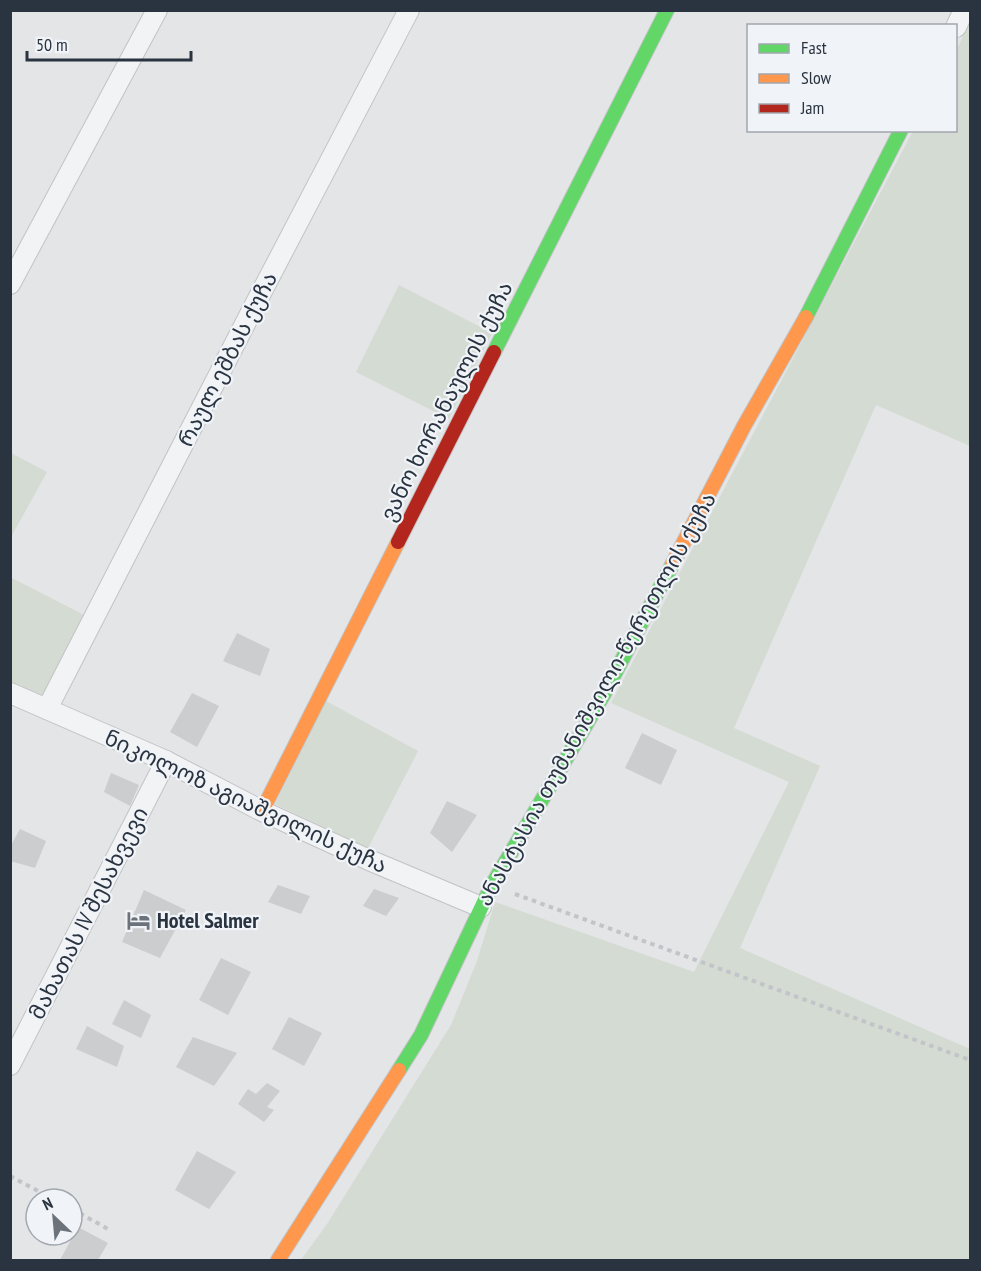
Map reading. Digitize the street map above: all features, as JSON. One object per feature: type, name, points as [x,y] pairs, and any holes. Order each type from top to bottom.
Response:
[{"type":"street","points":[[10,284],[157,10]]},
{"type":"street","name":"რაულ ეშბას ქუჩა","points":[[47,709],[409,10]]},
{"type":"street","name":"ვანო ხორანაულის ქუჩა","points":[[262,811],[667,10]]},
{"type":"street","points":[[957,25],[964,10]]},
{"type":"street","name":"ანასტასია თუმანიშვილი-წერეთლის ქუჩა","points":[[278,1260],[421,1035],[492,885],[604,694],[744,426],[802,324],[900,132]]},
{"type":"street","name":"ნიკოლოზ აგიაშვილის ქუჩა","points":[[10,693],[166,761],[262,811],[369,860],[481,907]]},
{"type":"street","name":"მახათას IV შესახვევი","points":[[10,1065],[166,761]]},
{"type":"path","points":[[492,885],[970,1060]]},
{"type":"path","points":[[10,1176],[31,1187]]},
{"type":"path","points":[[84,1216],[108,1229]]},
{"type":"shaded area","points":[[970,22],[970,446],[876,405],[734,728],[820,766],[740,948],[970,1049],[970,1260],[301,1260],[327,1224],[451,1025],[477,961],[495,902],[694,972],[789,782],[611,703],[912,132],[957,132],[957,49]]},
{"type":"shaded area","points":[[399,285],[492,333],[449,419],[356,372]]},
{"type":"shaded area","points":[[11,453],[47,472],[11,537]]},
{"type":"shaded area","points":[[10,577],[86,616],[43,702],[11,688]]},
{"type":"shaded area","points":[[326,701],[418,751],[368,848],[275,804]]},
{"type":"building","points":[[237,633],[270,649],[260,676],[223,661]]},
{"type":"building","points":[[192,693],[219,706],[197,747],[170,732]]},
{"type":"building","points":[[642,733],[677,750],[661,785],[625,768]]},
{"type":"building","points":[[111,773],[139,785],[130,806],[104,792]]},
{"type":"building","points":[[447,801],[477,815],[452,852],[430,833]]},
{"type":"building","points":[[20,829],[46,841],[35,868],[10,861],[10,847]]},
{"type":"building","points":[[278,885],[310,896],[301,914],[268,902]]},
{"type":"building","points":[[374,889],[399,898],[386,916],[363,906]]},
{"type":"building","points":[[144,890],[186,910],[160,958],[122,942]]},
{"type":"building","points":[[221,958],[251,972],[228,1015],[199,1000]]},
{"type":"building","points":[[124,1000],[151,1015],[141,1038],[112,1024]]},
{"type":"building","points":[[289,1017],[322,1033],[304,1066],[272,1049]]},
{"type":"building","points":[[87,1026],[124,1046],[117,1067],[76,1049]]},
{"type":"building","points":[[193,1037],[237,1053],[214,1086],[176,1067]]},
{"type":"building","points":[[267,1083],[280,1091],[267,1107],[274,1110],[264,1122],[238,1104],[248,1089],[256,1094]]},
{"type":"building","points":[[197,1151],[236,1172],[209,1209],[175,1190]]},
{"type":"building","points":[[84,1230],[108,1243],[98,1260],[60,1260],[67,1247],[84,1247]]},
{"type":"traffic: fast","points":[[494,352],[667,10]]},
{"type":"traffic: fast","points":[[806,317],[900,132]]},
{"type":"traffic: fast","points":[[399,1070],[421,1035],[492,885],[604,694],[673,563]]},
{"type":"traffic: slow","points":[[673,563],[744,426],[806,317]]},
{"type":"traffic: slow","points":[[262,811],[398,542]]},
{"type":"traffic: slow","points":[[278,1260],[399,1070]]},
{"type":"traffic: jam","points":[[398,542],[494,352]]},
{"type":"place","name":"Hotel Salmer","points":[[139,920]]}]
